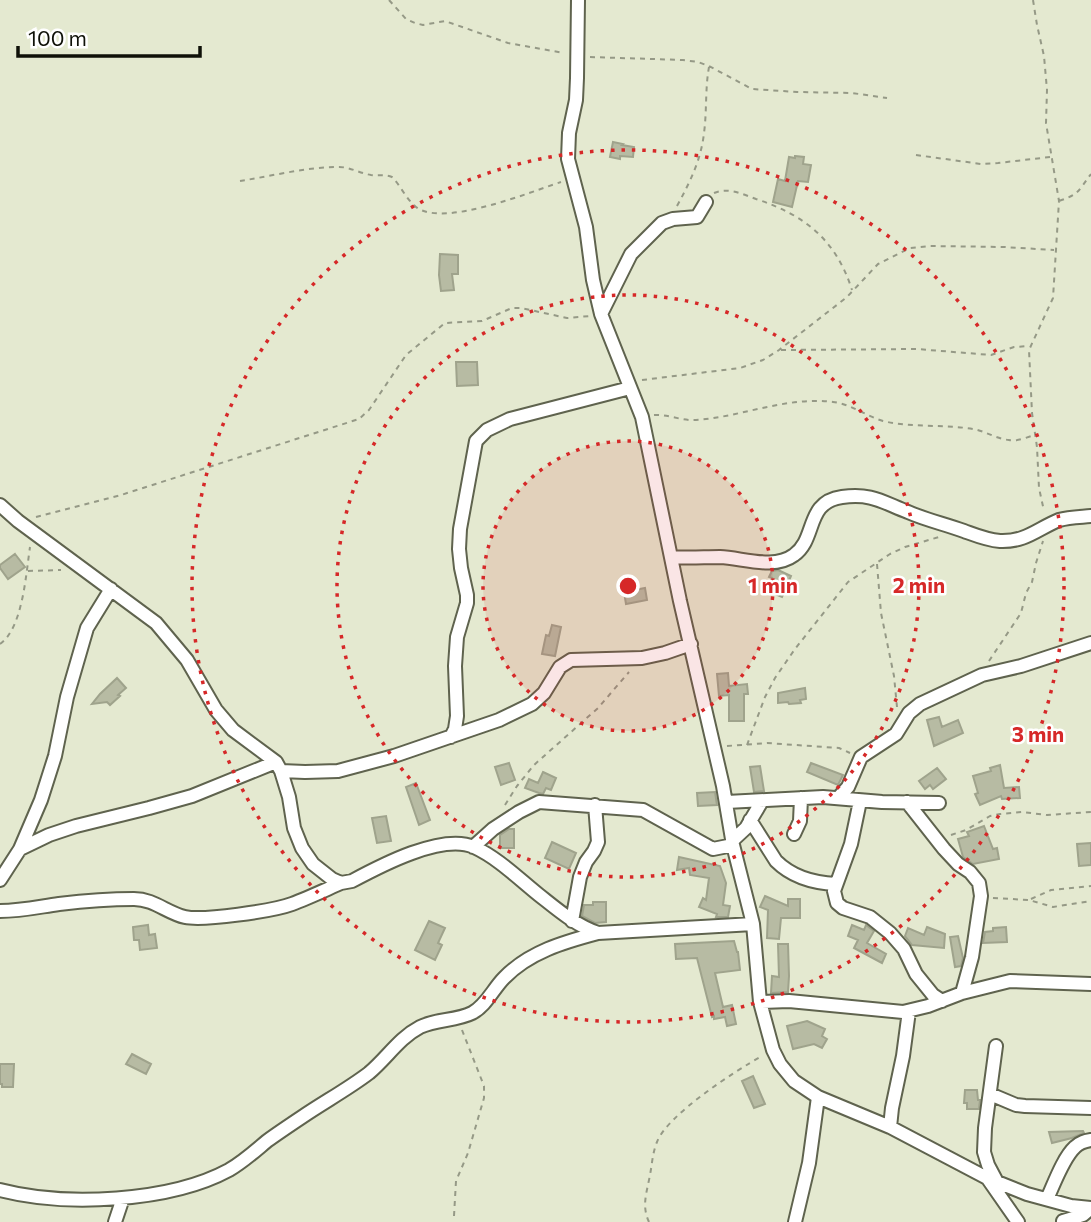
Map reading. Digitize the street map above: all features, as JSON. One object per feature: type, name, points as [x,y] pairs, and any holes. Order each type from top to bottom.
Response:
[{"type":"street","points":[[578,0],[576,100],[568,146],[572,178],[586,227],[593,280],[601,314],[642,417],[727,802],[733,843],[753,924],[760,1002],[773,1050],[794,1081],[818,1097],[890,1127],[992,1180],[1062,1204],[1091,1208]]},
{"type":"street","points":[[601,314],[631,254],[662,223],[698,217],[706,202]]},
{"type":"street","points":[[451,737],[457,716],[457,637],[467,603],[458,549],[476,441],[487,430],[510,419],[628,385]]},
{"type":"street","points":[[672,557],[721,557],[771,562],[784,560],[804,545],[815,513],[824,503],[859,495],[998,541],[1032,535],[1062,519],[1091,516]]},
{"type":"street","points":[[0,505],[156,624],[187,660],[216,710],[233,730],[278,766],[304,772],[338,771],[394,756],[499,720],[532,704],[544,694],[560,667],[572,660],[642,658],[691,644]]},
{"type":"street","points":[[0,880],[20,849],[41,800],[55,756],[66,697],[87,628],[111,589]]},
{"type":"street","points":[[838,798],[852,780],[860,757],[900,730],[909,713],[919,704],[982,675],[1021,666],[1091,643]]},
{"type":"street","points":[[20,849],[76,826],[192,796],[278,766]]},
{"type":"street","points":[[278,766],[302,848],[313,864],[341,883]]},
{"type":"street","points":[[794,834],[800,821],[801,798]]},
{"type":"street","points":[[727,802],[838,798],[939,803]]},
{"type":"street","points":[[860,800],[851,844],[834,891],[837,903],[843,908],[870,917],[890,933],[904,949],[915,974],[933,995],[942,1001]]},
{"type":"street","points":[[473,847],[492,829],[539,802],[643,810],[713,849],[733,843],[762,801]]},
{"type":"street","points":[[907,802],[936,839],[979,883],[981,896],[972,957],[962,993]]},
{"type":"street","points":[[572,921],[580,877],[598,842],[595,805]]},
{"type":"street","points":[[750,820],[781,867],[810,881],[836,884]]},
{"type":"street","points":[[0,911],[139,899],[186,917],[228,915],[290,905],[414,853],[457,843],[473,847],[495,860],[572,921],[598,933]]},
{"type":"street","points":[[0,1190],[18,1195],[87,1200],[123,1198],[204,1182],[244,1161],[269,1140],[369,1072],[396,1045],[415,1031],[434,1022],[471,1014],[503,979],[533,956],[562,943],[598,933],[753,924]]},
{"type":"street","points":[[760,1002],[789,1001],[909,1011],[962,993],[1010,981],[1091,984]]},
{"type":"street","points":[[890,1127],[909,1011]]},
{"type":"street","points":[[996,1046],[984,1152],[992,1180],[1017,1222]]},
{"type":"street","points":[[990,1094],[1016,1105],[1091,1108]]},
{"type":"street","points":[[795,1222],[809,1163],[818,1097]]},
{"type":"street","points":[[1047,1199],[1069,1153],[1076,1145],[1091,1140]]},
{"type":"street","points":[[116,1222],[123,1198]]},
{"type":"street","points":[[1062,1204],[1065,1215],[1063,1222]]},
{"type":"street","points":[[1063,1222],[1083,1215],[1091,1208]]},
{"type":"path","points":[[389,0],[406,19],[415,23],[423,25],[444,21],[508,43],[578,56],[698,62],[752,89],[852,93],[887,98]]},
{"type":"path","points":[[982,675],[992,655],[1021,613],[1046,526],[1039,488],[1029,355],[1030,346],[1051,304],[1059,201],[1045,114],[1047,90],[1044,56],[1034,0]]},
{"type":"path","points":[[669,220],[697,166],[704,132],[705,89],[709,66]]},
{"type":"path","points":[[916,155],[981,164],[1051,156]]},
{"type":"path","points":[[240,181],[313,169],[350,168],[370,175],[392,177],[417,207],[424,211],[450,214],[572,178]]},
{"type":"path","points":[[1059,201],[1080,191],[1091,174]]},
{"type":"path","points":[[706,202],[714,192],[733,191],[766,202],[804,220],[824,238],[846,271],[852,291]]},
{"type":"path","points":[[628,385],[740,368],[762,360],[847,297],[878,264],[910,248],[1004,247],[1055,250]]},
{"type":"path","points":[[18,521],[121,495],[359,419],[369,410],[406,355],[445,323],[482,321],[512,309],[567,318],[601,314]]},
{"type":"path","points":[[779,350],[918,349],[991,355],[1014,347],[1030,346]]},
{"type":"path","points":[[642,417],[665,415],[693,420],[816,401],[847,405],[882,421],[975,429],[1009,440],[1036,435]]},
{"type":"path","points":[[0,644],[8,638],[14,625],[26,585],[33,532]]},
{"type":"path","points":[[747,745],[775,678],[848,582],[905,547],[967,532]]},
{"type":"path","points":[[877,563],[881,613],[894,676],[900,730]]},
{"type":"path","points":[[27,571],[84,571]]},
{"type":"path","points":[[505,805],[534,765],[598,708],[642,658]]},
{"type":"path","points":[[715,747],[767,743],[839,748],[860,757]]},
{"type":"path","points":[[936,839],[966,830],[981,820],[1000,814],[1091,812]]},
{"type":"path","points":[[1029,900],[1051,890],[1091,886]]},
{"type":"path","points":[[981,896],[1029,900],[1053,908],[1091,901]]},
{"type":"path","points":[[454,1216],[456,1181],[485,1098],[484,1086],[456,1018]]},
{"type":"path","points":[[649,1222],[644,1211],[657,1139],[669,1124],[697,1099],[773,1050]]},
{"type":"building","points":[[613,142],[634,147],[633,157],[610,157]]},
{"type":"building","points":[[789,157],[804,157],[803,164],[811,165],[808,182],[798,181],[792,207],[773,202],[778,179],[785,181]]},
{"type":"building","points":[[440,254],[458,255],[458,274],[452,274],[454,290],[441,291]]},
{"type":"building","points":[[456,362],[477,362],[478,385],[457,386]]},
{"type":"building","points":[[15,554],[25,567],[8,579],[0,565]]},
{"type":"building","points":[[778,570],[791,576],[782,597],[770,592],[773,586],[769,584],[772,578],[769,577],[772,571]]},
{"type":"building","points":[[645,588],[647,600],[626,604],[624,592]]},
{"type":"building","points":[[552,625],[561,627],[555,656],[542,654],[546,635],[549,636]]},
{"type":"building","points":[[728,673],[729,686],[747,684],[748,694],[744,694],[744,721],[729,721],[729,695],[719,696],[717,674]]},
{"type":"building","points":[[117,678],[126,688],[118,695],[120,696],[110,705],[107,702],[92,704],[100,694]]},
{"type":"building","points":[[805,688],[806,699],[800,700],[801,703],[778,703],[778,693]]},
{"type":"building","points":[[939,717],[942,727],[958,720],[963,733],[934,746],[927,720]]},
{"type":"building","points":[[509,763],[515,780],[501,785],[495,767]]},
{"type":"building","points":[[811,763],[843,775],[838,785],[807,772]]},
{"type":"building","points":[[1000,765],[1004,788],[1019,787],[1020,798],[1002,799],[1001,796],[980,805],[975,794],[978,793],[973,776],[991,771],[990,768]]},
{"type":"building","points":[[760,766],[764,791],[754,792],[750,767]]},
{"type":"building","points":[[937,768],[946,779],[933,789],[930,785],[925,789],[919,781]]},
{"type":"building","points":[[543,772],[556,778],[551,790],[546,788],[543,794],[525,788],[529,779],[538,783]]},
{"type":"building","points":[[416,783],[430,820],[419,825],[406,787]]},
{"type":"building","points":[[715,792],[717,805],[698,806],[697,793]]},
{"type":"building","points":[[386,816],[391,841],[377,843],[372,818]]},
{"type":"building","points":[[984,826],[993,849],[997,848],[999,859],[973,864],[963,857],[958,839],[969,836],[967,832]]},
{"type":"building","points":[[514,829],[514,848],[500,848],[500,835]]},
{"type":"building","points":[[552,842],[576,853],[569,869],[545,858]]},
{"type":"building","points":[[1091,843],[1091,865],[1079,866],[1077,844]]},
{"type":"building","points":[[679,857],[720,866],[726,883],[723,905],[730,906],[728,917],[716,917],[717,914],[699,907],[703,898],[706,900],[709,878],[690,875],[689,868],[677,870]]},
{"type":"building","points":[[765,896],[788,906],[788,899],[800,899],[800,918],[781,918],[779,939],[767,938],[768,910],[760,907]]},
{"type":"building","points":[[593,902],[606,902],[606,922],[595,923],[582,916],[584,905],[593,905]]},
{"type":"building","points":[[429,921],[445,928],[438,943],[442,945],[435,960],[415,950]]},
{"type":"building","points":[[148,925],[149,935],[155,934],[157,948],[140,950],[139,940],[134,940],[133,927]]},
{"type":"building","points":[[852,925],[864,930],[866,925],[874,931],[867,943],[886,954],[882,963],[854,948],[858,940],[848,936]]},
{"type":"building","points":[[927,927],[945,934],[944,948],[912,945],[905,936],[908,928],[924,935]]},
{"type":"building","points":[[1006,927],[1007,942],[983,943],[985,932]]},
{"type":"building","points":[[958,936],[963,958],[961,966],[955,967],[950,937]]},
{"type":"building","points":[[734,941],[740,970],[715,973],[723,1007],[732,1005],[736,1024],[727,1026],[725,1017],[712,1017],[697,958],[676,959],[675,944]]},
{"type":"building","points":[[778,944],[788,944],[788,992],[771,993],[772,976],[779,977]]},
{"type":"building","points":[[807,1021],[825,1029],[822,1036],[827,1039],[822,1048],[814,1044],[793,1049],[787,1026]]},
{"type":"building","points":[[132,1054],[151,1064],[146,1074],[126,1064]]},
{"type":"building","points":[[0,1064],[14,1064],[13,1087],[2,1087],[0,1084]]},
{"type":"building","points":[[753,1076],[765,1104],[754,1108],[742,1081]]},
{"type":"building","points":[[965,1090],[977,1090],[979,1109],[967,1109],[967,1103],[964,1103]]},
{"type":"building","points":[[1049,1132],[1084,1133],[1072,1138],[1052,1143]]}]
